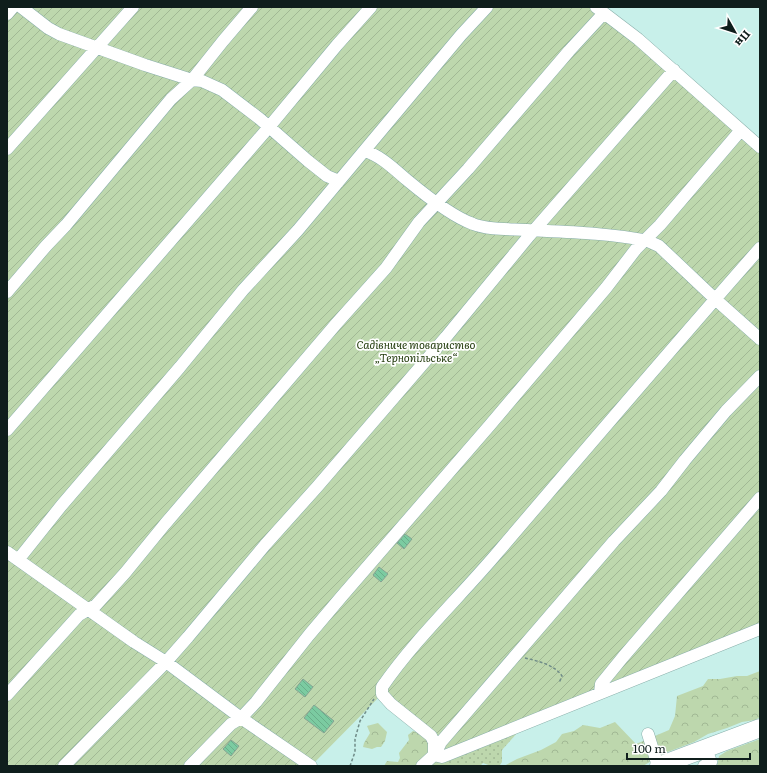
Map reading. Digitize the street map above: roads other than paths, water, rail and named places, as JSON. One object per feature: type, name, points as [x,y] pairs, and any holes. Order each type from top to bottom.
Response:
[{"type":"highway","points":[[659,766],[705,757],[760,728]]},
{"type":"street","points":[[7,14],[13,7]]},
{"type":"street","points":[[21,7],[48,28],[59,34],[192,80],[202,81],[222,90],[270,127],[308,161],[328,176],[339,181]]},
{"type":"street","points":[[7,149],[133,7]]},
{"type":"street","points":[[7,292],[66,225],[172,99],[192,80],[252,7]]},
{"type":"street","points":[[7,430],[270,127],[337,45],[371,7]]},
{"type":"street","points":[[311,766],[242,718],[166,662],[134,642],[11,556],[61,506],[180,367],[243,290],[298,230],[461,35],[487,7]]},
{"type":"street","points":[[7,695],[79,615],[96,605],[125,573],[336,324],[386,268],[419,222],[569,51],[600,10],[638,39],[760,147]]},
{"type":"street","points":[[64,766],[166,662],[265,545],[402,389],[598,155],[674,70]]},
{"type":"street","points":[[190,766],[231,724],[242,718],[256,702],[309,635],[490,426],[606,288],[636,249],[646,240],[741,130]]},
{"type":"street","points":[[365,150],[373,153],[391,166],[420,191],[458,217],[474,224],[497,228],[576,233],[646,240],[659,246],[714,298],[760,338]]},
{"type":"street","points":[[434,755],[434,742],[431,736],[391,704],[382,694],[382,687],[419,641],[475,579],[646,378],[696,322],[714,298],[760,248]]},
{"type":"street","points":[[422,766],[434,755],[441,742],[614,541],[660,491],[684,460],[726,411],[760,376]]},
{"type":"street","points":[[600,693],[601,684],[623,657],[726,540],[760,498]]},
{"type":"street","points":[[434,755],[442,757],[478,744],[760,629]]},
{"type":"street","points":[[648,734],[659,766]]},
{"type":"park label","name":"Садівниче товариство „Тернопільське“","points":[[416,351]]}]
